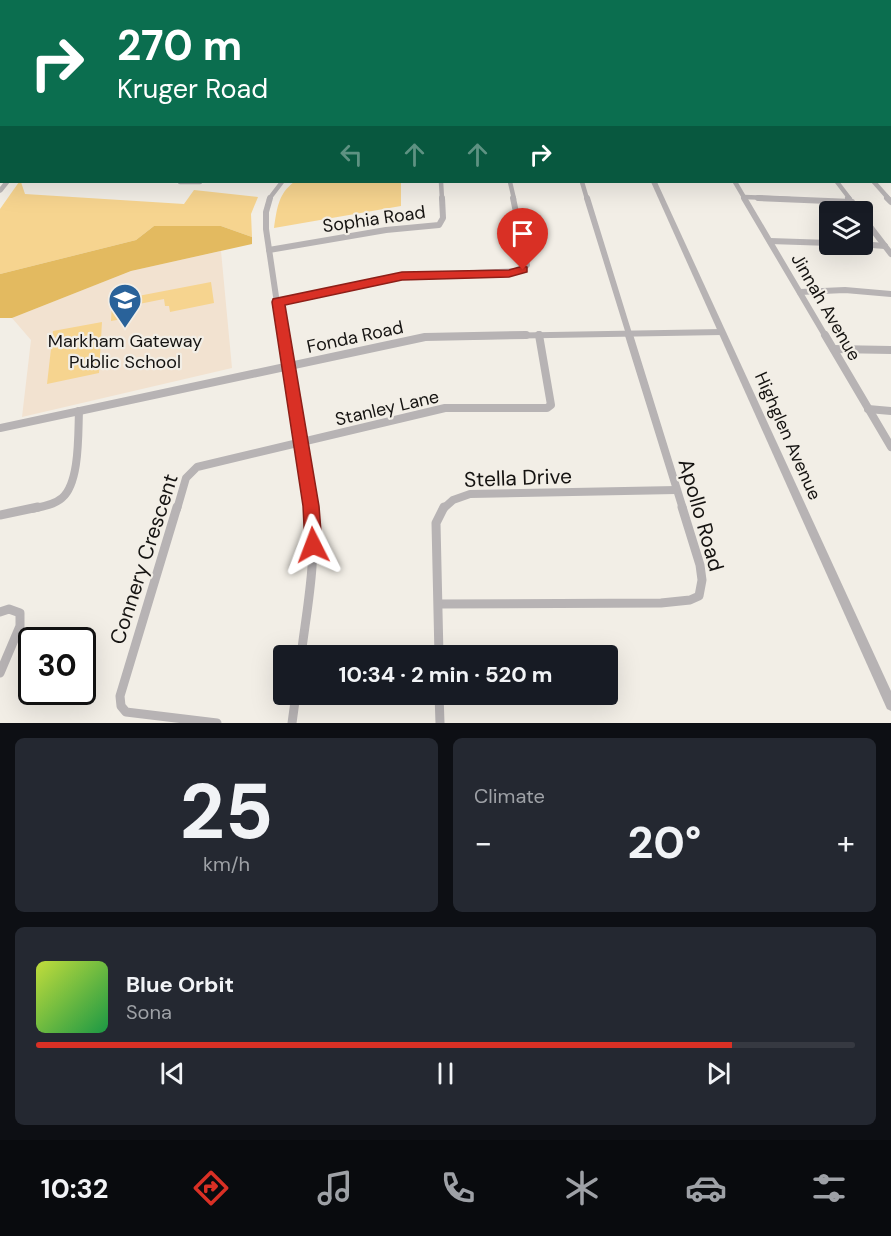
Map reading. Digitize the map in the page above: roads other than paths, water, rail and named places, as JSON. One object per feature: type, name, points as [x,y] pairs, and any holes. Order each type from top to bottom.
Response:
[{"type":"street","points":[[281,183],[268,197],[265,206],[269,250],[313,526],[302,645]]},
{"type":"street","name":"Sophia Road","points":[[269,250],[386,230],[439,225],[443,218],[441,183]]},
{"type":"street","points":[[278,302],[402,276],[498,274],[520,271],[527,265],[510,183]]},
{"type":"street","points":[[582,183],[628,333]]},
{"type":"street","name":"Highglen Avenue","points":[[654,183],[891,705]]},
{"type":"street","name":"Jinnah Avenue","points":[[736,183],[891,447]]},
{"type":"street","points":[[838,183],[851,201]]},
{"type":"street","points":[[875,183],[891,202]]},
{"type":"street","points":[[744,197],[830,201]]},
{"type":"street","points":[[873,230],[891,254]]},
{"type":"street","points":[[770,241],[819,243]]},
{"type":"street","points":[[873,245],[885,246]]},
{"type":"street","points":[[801,292],[845,290],[891,294]]},
{"type":"street","name":"Fonda Road","points":[[0,428],[425,338],[722,332]]},
{"type":"street","name":"Apollo Road","points":[[439,604],[661,603],[690,600],[699,596],[703,583],[699,565],[661,434],[628,333]]},
{"type":"street","name":"Stanley Lane","points":[[301,443],[445,408],[547,408],[551,405],[550,393],[539,334]]},
{"type":"street","points":[[834,350],[891,350]]},
{"type":"street","points":[[868,409],[891,411]]},
{"type":"street","points":[[0,515],[60,500],[68,493],[77,454],[79,411]]},
{"type":"street","name":"Connery Crescent","points":[[218,723],[126,712],[121,705],[120,696],[123,682],[189,472],[197,467],[301,443]]},
{"type":"street","name":"Stella Drive","points":[[439,645],[436,524],[444,508],[455,497],[470,494],[676,490]]},
{"type":"street","points":[[0,612],[9,609],[20,614],[20,626],[0,673]]},
{"type":"street","points":[[292,723],[294,705]]},
{"type":"street","points":[[440,705],[440,723]]},
{"type":"place","name":"Markham Gateway Public School","points":[[125,329]]}]
